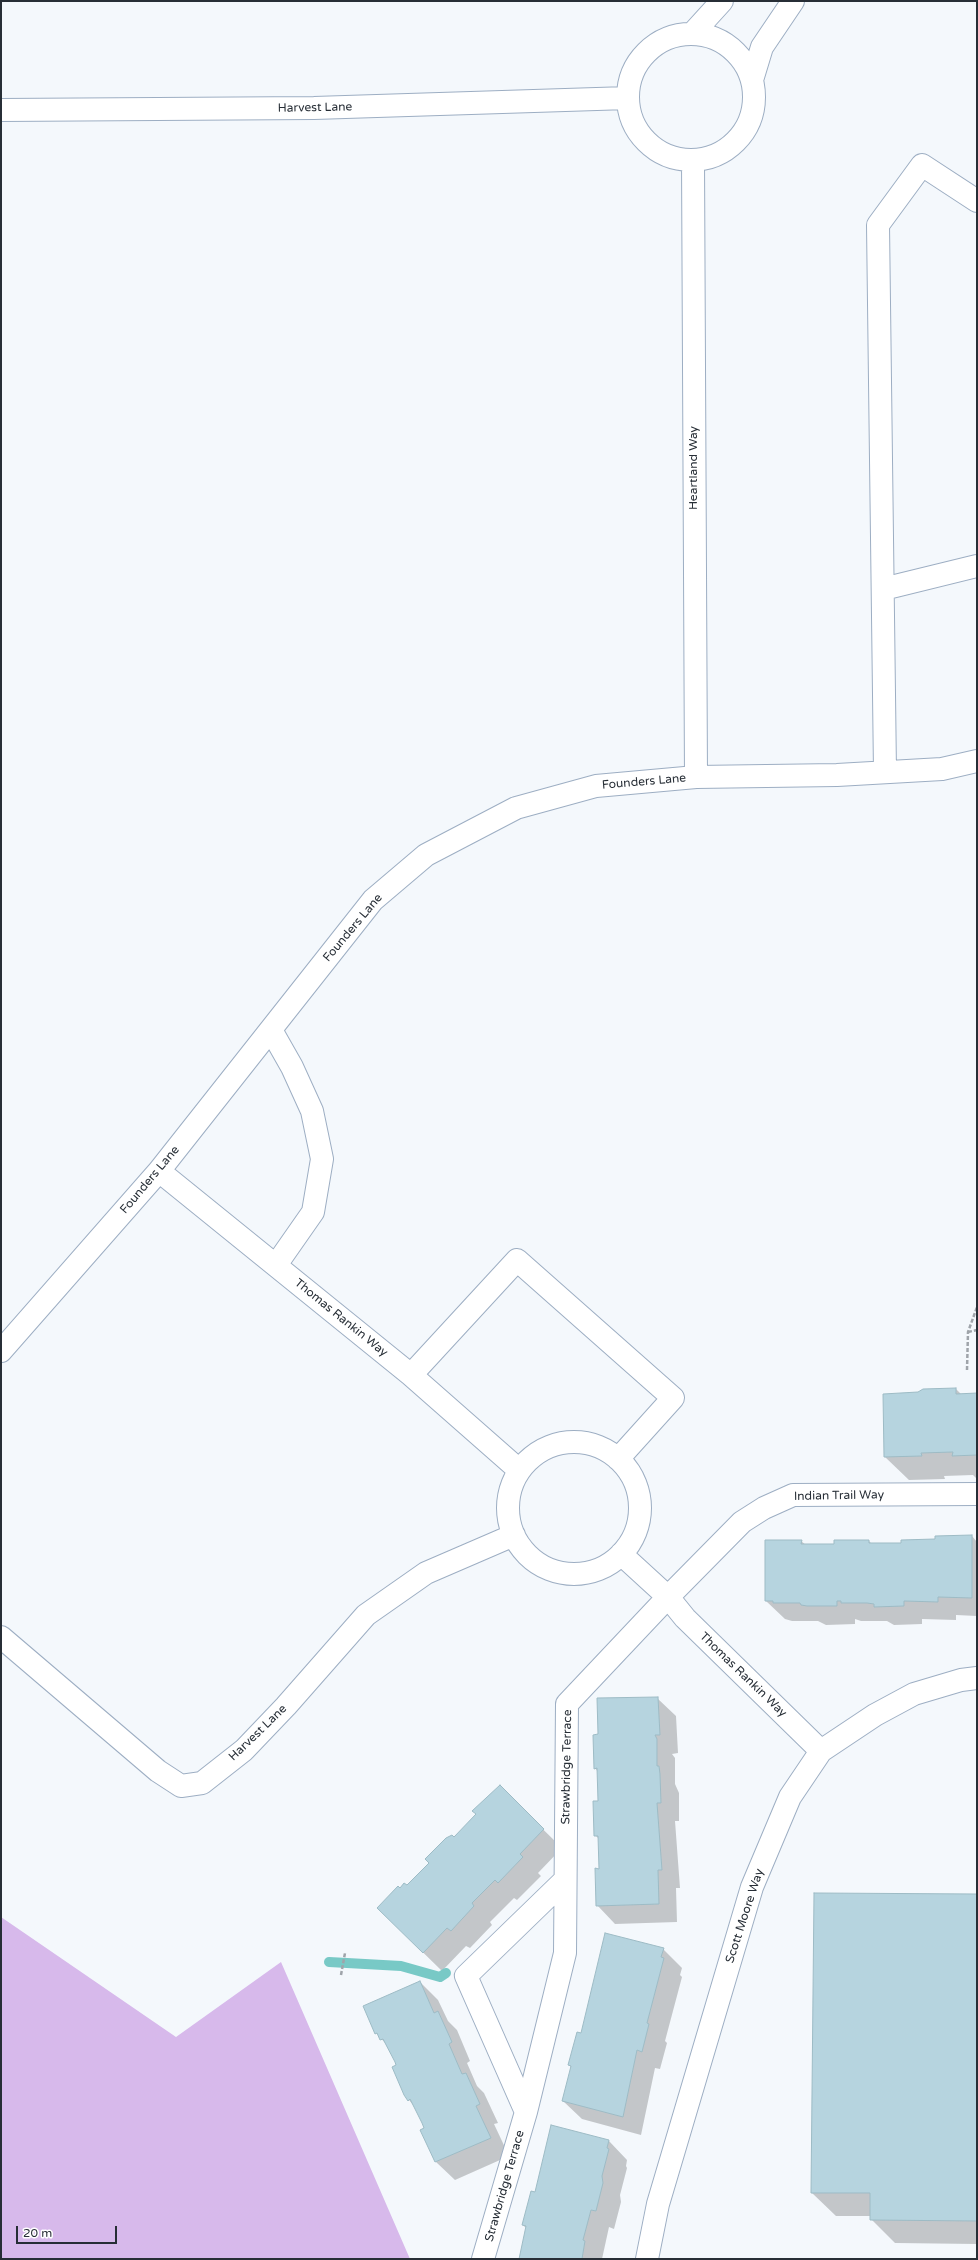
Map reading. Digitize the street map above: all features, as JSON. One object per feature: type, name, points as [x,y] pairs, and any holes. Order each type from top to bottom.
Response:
[{"type":"street","points":[[692,34],[722,1]]},
{"type":"street","points":[[752,80],[762,46],[793,1]]},
{"type":"street","points":[[692,34],[712,37],[730,47],[744,62],[752,80],[755,100],[751,119],[739,138],[723,153],[702,160],[681,160],[660,152],[643,138],[632,120],[628,98],[631,78],[640,60],[654,46],[672,36],[692,34]]},
{"type":"street","name":"Harvest Lane","points":[[1,110],[314,108],[628,98]]},
{"type":"street","name":"Heartland Way","points":[[693,160],[696,777]]},
{"type":"street","points":[[885,772],[878,225],[922,165],[977,201]]},
{"type":"street","points":[[883,589],[977,566]]},
{"type":"street","name":"Founders Lane","points":[[1,1351],[159,1171],[373,900],[426,855],[516,808],[596,786],[696,777],[942,769],[977,761]]},
{"type":"street","points":[[271,1030],[292,1067],[312,1111],[322,1159],[313,1212],[276,1265]]},
{"type":"street","name":"Thomas Rankin Way","points":[[159,1171],[412,1375],[519,1470]]},
{"type":"street","points":[[412,1375],[517,1260],[673,1398],[618,1459]]},
{"type":"street","points":[[578,1442],[599,1447],[618,1459],[634,1482],[638,1495],[639,1517],[633,1537],[621,1554],[597,1569],[584,1573],[563,1573],[543,1566],[526,1554],[514,1535],[508,1513],[510,1490],[519,1470],[535,1454],[555,1444],[578,1442]]},
{"type":"street","name":"Indian Trail Way","points":[[668,1597],[742,1522],[764,1508],[792,1495],[977,1494]]},
{"type":"street","name":"Harvest Lane","points":[[1,1637],[158,1771],[180,1786],[202,1783],[244,1750],[366,1615],[426,1573],[514,1535]]},
{"type":"street","name":"Thomas Rankin Way","points":[[621,1554],[668,1597],[686,1618],[821,1751]]},
{"type":"street","name":"Strawbridge Terrace","points":[[483,2259],[526,2112],[565,1953],[568,1704],[668,1597]]},
{"type":"street","name":"Scott Moore Way","points":[[647,2259],[658,2204],[752,1887],[790,1797],[821,1751],[875,1715],[914,1694],[961,1680],[977,1678]]},
{"type":"street","points":[[526,2112],[466,1976],[565,1880]]},
{"type":"path","points":[[967,1370],[968,1332],[977,1307]]},
{"type":"path","points":[[968,1332],[977,1330]]},
{"type":"path","points":[[341,1975],[345,1953]]},
{"type":"shaded area","points":[[1,1917],[176,2037],[281,1962],[410,2259],[1,2259]]},
{"type":"building","points":[[956,1388],[956,1394],[977,1393],[977,1455],[952,1456],[953,1452],[921,1453],[922,1456],[884,1457],[883,1394],[918,1392],[923,1389]]},
{"type":"building","points":[[972,1535],[972,1598],[938,1597],[938,1602],[904,1601],[904,1606],[874,1607],[874,1604],[841,1603],[841,1601],[837,1601],[837,1606],[807,1606],[801,1605],[800,1603],[773,1603],[773,1601],[765,1601],[765,1540],[802,1540],[801,1544],[834,1544],[834,1540],[869,1540],[869,1543],[901,1543],[901,1540],[935,1539],[935,1536]]},
{"type":"building","points":[[658,1697],[660,1735],[655,1735],[657,1739],[657,1766],[659,1766],[660,1774],[661,1803],[657,1803],[662,1870],[658,1870],[659,1904],[596,1906],[595,1868],[599,1869],[598,1836],[594,1836],[593,1801],[598,1801],[597,1768],[594,1769],[593,1735],[598,1734],[597,1698]]},
{"type":"building","points":[[500,1785],[544,1829],[520,1854],[523,1857],[498,1883],[495,1880],[472,1903],[474,1906],[451,1931],[447,1928],[423,1953],[377,1908],[398,1886],[400,1888],[404,1883],[407,1885],[429,1863],[425,1859],[446,1838],[452,1835],[454,1837],[476,1814],[472,1811]]},
{"type":"building","points":[[814,1893],[977,1894],[977,2221],[870,2220],[870,2193],[811,2193]]},
{"type":"building","points":[[605,1933],[664,1948],[661,1957],[664,1958],[647,2023],[649,2024],[642,2052],[637,2050],[623,2117],[562,2101],[571,2066],[568,2065],[577,2032],[581,2033]]},
{"type":"building","points":[[420,1981],[434,2013],[438,2011],[452,2042],[449,2044],[462,2074],[466,2073],[480,2104],[476,2106],[491,2138],[435,2162],[420,2130],[424,2128],[422,2123],[410,2099],[408,2101],[404,2095],[392,2067],[396,2065],[395,2062],[383,2039],[380,2040],[377,2033],[375,2034],[363,2006]]},
{"type":"building","points":[[551,2125],[609,2140],[607,2148],[609,2149],[602,2176],[603,2183],[596,2211],[591,2210],[583,2240],[585,2241],[582,2259],[519,2259],[526,2226],[522,2225],[531,2191],[535,2192]]},
{"type":"waterway","points":[[329,1962],[401,1966],[440,1977],[446,1973]]}]
